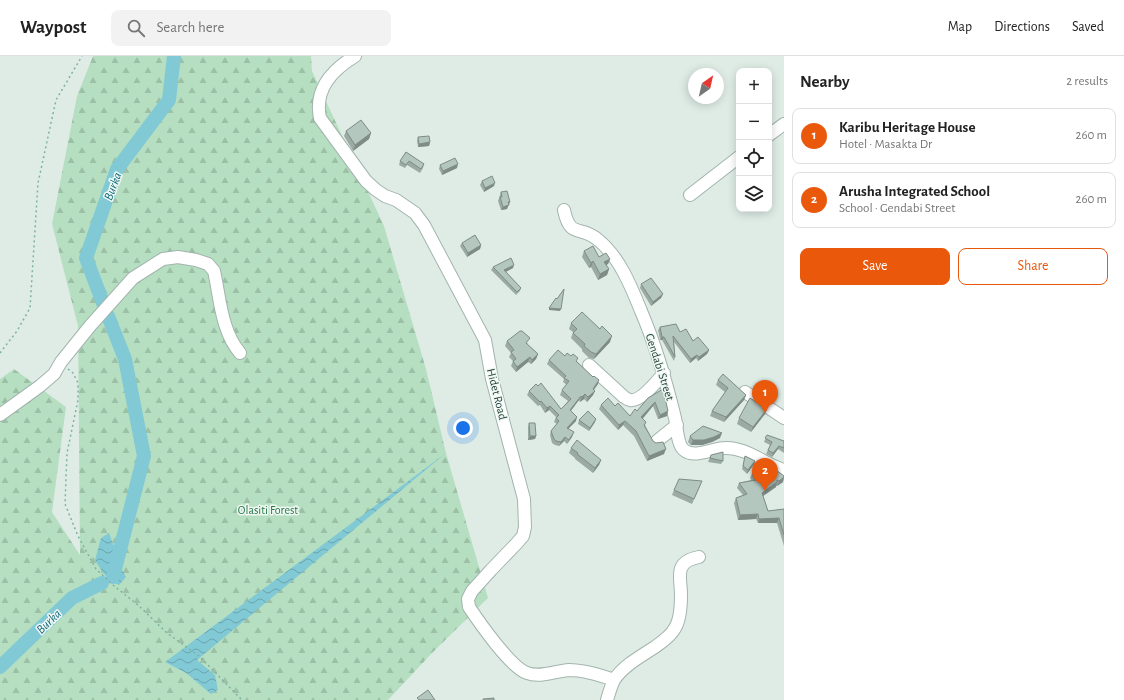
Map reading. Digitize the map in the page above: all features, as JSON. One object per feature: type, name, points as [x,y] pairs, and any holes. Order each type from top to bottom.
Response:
[{"type":"street","name":"Hidet Road","points":[[355,56],[341,65],[329,79],[319,96],[318,107],[320,118],[366,181],[380,193],[396,200],[415,213],[424,225],[485,340],[492,379],[524,499],[525,527],[523,536],[518,544],[472,591],[468,599],[469,607],[510,661],[521,670],[532,674],[578,670],[614,680]]},
{"type":"street","points":[[772,133],[784,124]]},
{"type":"street","points":[[690,196],[736,159]]},
{"type":"street","name":"Gendabi Street","points":[[564,210],[566,221],[569,226],[579,231],[588,233],[598,239],[611,253],[621,269],[641,312],[664,373],[681,447],[690,453],[723,448],[734,448],[784,470]]},
{"type":"street","points":[[0,415],[54,374],[61,362],[90,326],[133,278],[163,260],[178,257],[202,262],[208,264],[214,271],[226,326],[234,345],[240,353]]},
{"type":"street","points":[[590,365],[624,397],[631,400],[642,396],[664,373]]},
{"type":"street","points":[[745,392],[784,418]]},
{"type":"street","points":[[657,441],[677,425]]},
{"type":"street","points":[[607,700],[614,680],[621,672],[673,632],[678,622],[681,602],[679,571],[682,565],[693,558],[699,557]]},
{"type":"path","points":[[0,353],[17,331],[30,308],[38,183],[56,100],[82,56]]},
{"type":"path","points":[[61,362],[73,373],[78,383],[78,400],[67,453],[65,504],[78,536],[96,569],[167,632],[199,656],[242,700]]},
{"type":"green space","name":"Olasiti Forest","points":[[93,56],[311,56],[312,71],[384,226],[426,369],[446,453],[488,598],[433,652],[388,700],[0,700],[0,379],[14,369],[66,407],[52,512],[80,555],[78,326],[52,224],[77,96]]},
{"type":"water","points":[[446,453],[197,660],[215,675],[218,690],[211,694],[186,673],[165,662]]},
{"type":"water","points":[[109,533],[116,552],[116,559],[126,577],[119,585],[108,578],[95,560],[101,538]]},
{"type":"building","points":[[361,120],[371,133],[355,145],[346,131]]},
{"type":"building","points":[[429,136],[430,142],[419,144],[418,137]]},
{"type":"building","points":[[406,152],[424,164],[421,169],[409,161],[406,165],[400,161]]},
{"type":"building","points":[[455,158],[458,164],[443,171],[440,165]]},
{"type":"building","points":[[492,176],[495,183],[485,188],[482,181]]},
{"type":"building","points":[[507,191],[510,202],[508,202],[509,205],[503,207],[500,197],[502,197],[501,192]]},
{"type":"building","points":[[475,235],[481,245],[468,253],[462,243]]},
{"type":"building","points":[[593,246],[599,257],[606,253],[610,259],[604,262],[609,269],[600,274],[593,261],[591,263],[584,251]]},
{"type":"building","points":[[511,258],[514,265],[504,270],[521,288],[517,292],[493,267]]},
{"type":"building","points":[[651,278],[663,294],[653,302],[641,284]]},
{"type":"building","points":[[564,289],[561,309],[549,308],[556,298],[557,299]]},
{"type":"building","points":[[582,312],[600,329],[602,326],[612,336],[596,354],[584,346],[585,344],[573,333],[577,329],[571,323]]},
{"type":"building","points":[[676,324],[680,332],[686,329],[693,341],[698,337],[709,350],[699,357],[697,355],[691,359],[673,336],[675,357],[664,337],[662,337],[660,327]]},
{"type":"building","points":[[520,331],[530,338],[526,343],[538,354],[532,360],[530,357],[517,367],[513,361],[516,359],[511,352],[514,350],[507,341]]},
{"type":"building","points":[[558,350],[565,356],[567,353],[571,356],[573,354],[578,358],[576,361],[593,377],[594,376],[599,380],[593,389],[595,391],[588,397],[585,394],[582,397],[581,396],[570,410],[577,417],[567,428],[574,432],[569,440],[565,437],[561,442],[554,439],[551,431],[559,421],[556,418],[559,415],[550,406],[547,408],[529,391],[536,384],[538,386],[541,383],[561,409],[571,399],[562,390],[569,381],[564,378],[566,376],[549,360]]},
{"type":"building","points":[[723,374],[746,395],[726,417],[712,411],[728,388],[718,380]]},
{"type":"building","points":[[663,389],[668,411],[660,415],[655,402],[641,417],[646,422],[644,425],[653,441],[656,443],[663,442],[666,449],[649,456],[636,431],[625,421],[619,425],[601,405],[608,398],[615,406],[618,403],[630,416],[635,409],[637,411],[648,398]]},
{"type":"building","points":[[750,398],[767,409],[753,427],[739,418]]},
{"type":"building","points":[[588,411],[596,419],[590,428],[579,420]]},
{"type":"building","points":[[529,423],[535,423],[536,436],[530,436]]},
{"type":"building","points":[[703,426],[722,433],[704,440],[693,440],[690,436]]},
{"type":"building","points":[[767,435],[784,441],[784,448],[779,446],[773,453],[768,450],[772,442],[765,438]]},
{"type":"building","points":[[577,440],[601,460],[595,468],[571,448]]},
{"type":"building","points":[[723,452],[723,461],[710,458],[711,455]]},
{"type":"building","points":[[745,456],[755,461],[748,470],[743,466]]},
{"type":"building","points":[[766,465],[784,476],[762,493],[768,511],[784,509],[784,535],[779,518],[759,519],[758,514],[740,515],[736,498],[747,494],[739,483],[756,480],[752,474]]},
{"type":"building","points":[[679,479],[702,481],[694,499],[674,490]]},
{"type":"building","points":[[428,690],[435,700],[419,700],[417,698]]},
{"type":"building","points":[[494,698],[494,700],[483,700],[483,699]]},
{"type":"waterway","name":"Burka","points":[[103,303],[86,258],[117,169],[169,100],[174,56]]},
{"type":"waterway","points":[[108,316],[125,359],[144,456],[113,577]]},
{"type":"waterway","name":"Burka","points":[[0,667],[72,598],[102,583]]},
{"type":"place","name":"Karibu Heritage House","points":[[765,413]]},
{"type":"place","name":"Arusha Integrated School","points":[[765,491]]}]
